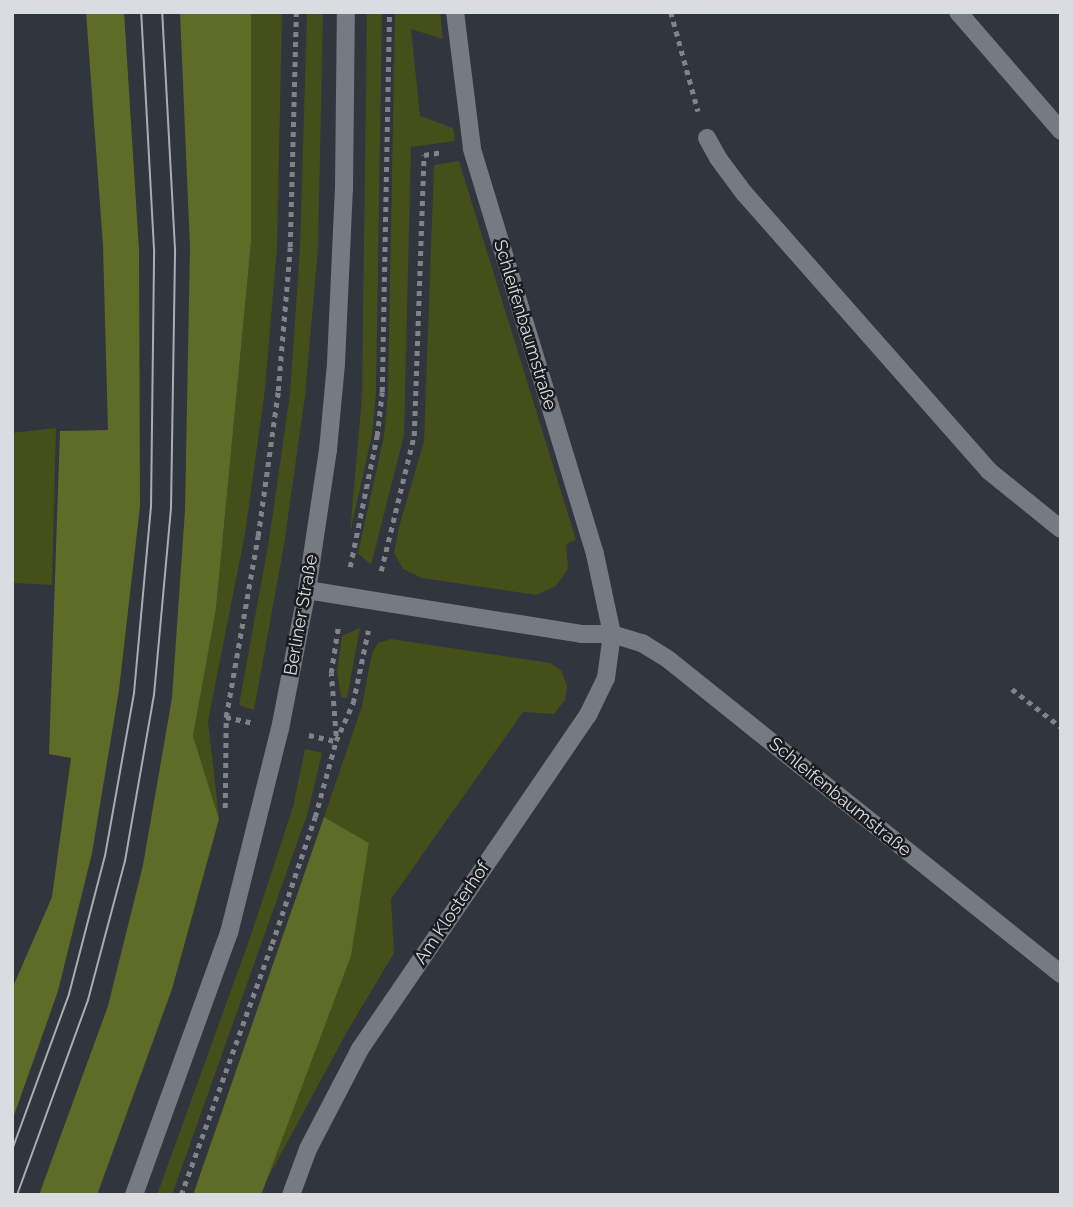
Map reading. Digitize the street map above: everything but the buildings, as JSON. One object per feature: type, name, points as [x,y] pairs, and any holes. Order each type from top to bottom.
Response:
[{"type":"street","name":"Berliner Straße","points":[[134,1195],[229,933],[280,729],[307,590],[328,450],[336,363],[345,163],[346,12]]},
{"type":"street","name":"Schleifenbaumstraße","points":[[455,12],[472,148],[595,554],[612,634]]},
{"type":"street","points":[[958,12],[1061,131]]},
{"type":"street","points":[[707,138],[744,193],[989,471],[1061,529]]},
{"type":"street","name":"Schleifenbaumstraße","points":[[307,590],[580,634],[612,634],[642,643],[669,660],[1061,974]]},
{"type":"street","name":"Am Klosterhof","points":[[291,1195],[309,1149],[360,1049],[588,715],[606,678],[612,634]]},
{"type":"path","points":[[226,820],[223,767],[226,717],[258,536],[278,391],[290,247],[296,12]]},
{"type":"path","points":[[336,741],[331,673],[343,597],[377,436],[382,392],[388,12]]},
{"type":"path","points":[[671,12],[707,138]]},
{"type":"path","points":[[181,1195],[276,932],[315,817],[336,741],[353,703],[414,436],[424,155],[472,148]]},
{"type":"path","points":[[1012,689],[1061,727]]},
{"type":"green space","points":[[86,12],[124,12],[139,250],[140,506],[119,690],[92,853],[58,991],[12,1121],[12,989],[52,897],[71,758],[49,754],[60,431],[108,430],[103,246]]},
{"type":"green space","points":[[180,12],[251,12],[251,243],[216,609],[193,736],[219,819],[172,989],[97,1195],[39,1195],[108,1006],[143,865],[172,698],[185,510],[190,248]]},
{"type":"green space","points":[[251,12],[282,12],[277,247],[265,389],[245,534],[208,721],[219,819],[193,736],[216,609],[251,243]]},
{"type":"green space","points":[[307,12],[323,12],[318,248],[305,396],[284,545],[254,710],[239,705],[269,540],[290,394],[300,248]]},
{"type":"green space","points":[[367,12],[382,12],[376,392],[372,435],[350,533],[362,396]]},
{"type":"green space","points":[[395,12],[440,12],[443,39],[411,29],[420,116],[453,128],[455,141],[411,147],[404,435],[371,565],[358,553],[384,436],[388,393]]},
{"type":"green space","points":[[459,161],[576,540],[566,544],[568,569],[556,586],[536,595],[422,578],[403,569],[394,553],[424,441],[434,165]]},
{"type":"green space","points":[[56,428],[52,585],[12,583],[12,433]]},
{"type":"green space","points":[[360,628],[347,698],[341,697],[337,672],[342,636]]},
{"type":"green space","points":[[391,639],[550,663],[561,670],[567,686],[565,700],[554,714],[523,712],[391,899],[394,953],[348,1030],[264,1185],[351,956],[369,843],[324,817],[362,706],[372,653],[378,643]]},
{"type":"green space","points":[[305,749],[322,753],[308,812],[172,1195],[157,1195],[251,935],[293,807]]},
{"type":"green space","points":[[324,817],[369,843],[351,956],[261,1195],[193,1195]]},
{"type":"tram line","points":[[12,1150],[69,994],[105,856],[134,693],[151,507],[154,249],[141,12]]},
{"type":"tram line","points":[[17,1195],[88,1000],[125,861],[154,695],[171,509],[175,249],[162,12]]}]
